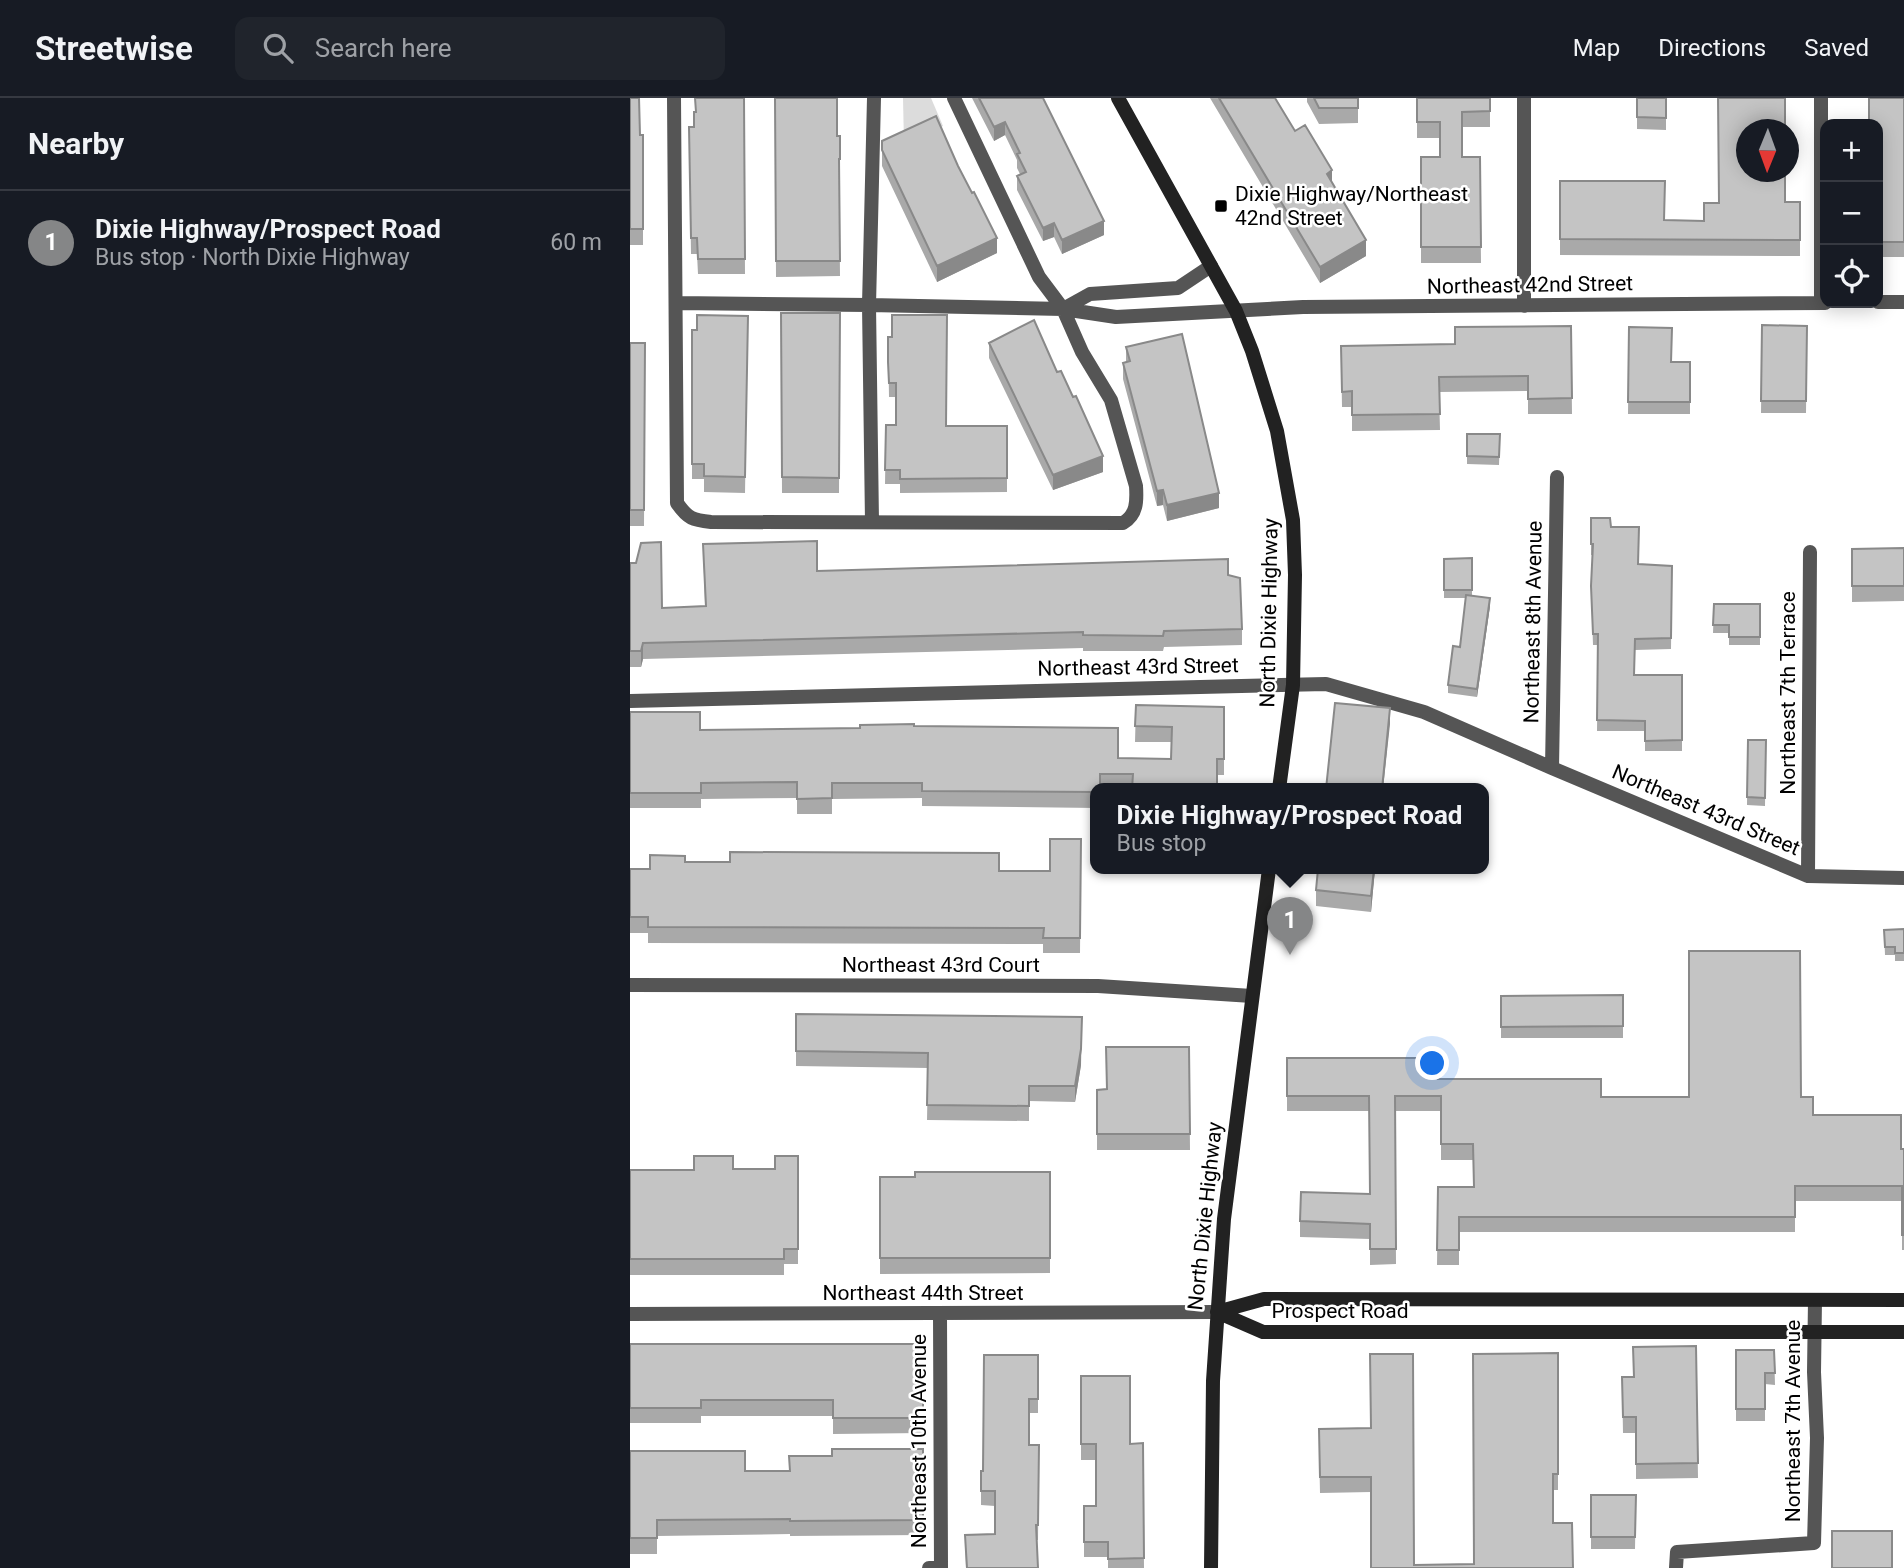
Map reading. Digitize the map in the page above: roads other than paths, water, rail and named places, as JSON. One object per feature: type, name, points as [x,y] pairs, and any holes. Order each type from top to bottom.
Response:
[{"type":"main road","name":"North Dixie Highway","points":[[1118,98],[1236,312],[1252,351],[1277,431],[1293,520],[1295,575],[1293,685],[1280,783]]},
{"type":"main road","name":"North Dixie Highway","points":[[1211,1568],[1212,1415],[1217,1312],[1227,1191],[1268,874]]},
{"type":"main road","name":"Prospect Road","points":[[1217,1312],[1265,1299],[1904,1300]]},
{"type":"main road","name":"Prospect Road","points":[[1217,1312],[1263,1332],[1904,1332]]},
{"type":"street","points":[[674,98],[677,503],[683,513],[693,520],[711,522],[1123,523],[1130,519],[1137,499],[1136,486],[1111,400],[1082,352],[1063,309],[1040,277],[954,98]]},
{"type":"street","points":[[872,522],[870,305],[874,98]]},
{"type":"street","points":[[1524,98],[1524,306]]},
{"type":"street","points":[[1821,98],[1822,245]]},
{"type":"street","points":[[1063,309],[1090,294],[1178,288],[1212,266]]},
{"type":"street","points":[[1883,302],[1904,302]]},
{"type":"street","name":"Northeast 42nd Street","points":[[676,303],[1063,309],[1116,317],[1303,307],[1820,303]]},
{"type":"street","name":"Northeast 8th Avenue","points":[[1552,768],[1557,477]]},
{"type":"street","name":"Northeast 7th Terrace","points":[[1808,876],[1810,552]]},
{"type":"street","name":"Northeast 43rd Street","points":[[630,701],[1326,684],[1424,712],[1808,876],[1904,878]]},
{"type":"street","name":"Northeast 43rd Court","points":[[630,985],[1098,986],[1252,996]]},
{"type":"street","name":"Northeast 7th Avenue","points":[[1676,1568],[1677,1552],[1814,1543],[1817,1438],[1815,1300]]},
{"type":"street","name":"Northeast 44th Street","points":[[630,1314],[1217,1312]]},
{"type":"street","name":"Northeast 10th Avenue","points":[[940,1314],[941,1568]]},
{"type":"street","points":[[929,1568],[941,1568]]},
{"type":"place","name":"Dixie Highway/Northeast 42nd Street","points":[[1221,206]]},
{"type":"place","name":"Dixie Highway/Prospect Road","points":[[1290,955]]}]
